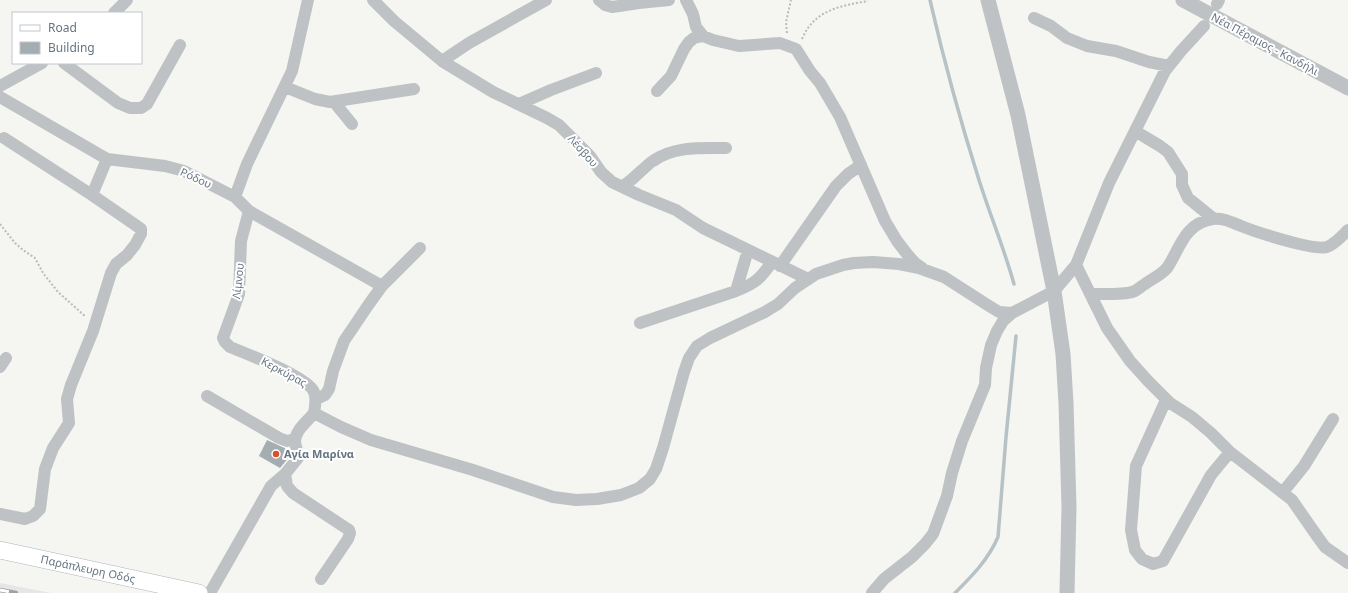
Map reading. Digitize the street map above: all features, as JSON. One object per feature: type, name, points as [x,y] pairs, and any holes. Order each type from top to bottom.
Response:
[{"type":"main road","name":"Παράπλευρη Οδός","points":[[0,550],[199,593]]},
{"type":"street","points":[[235,197],[247,164],[292,71],[308,0]]},
{"type":"street","name":"Λέσβου","points":[[373,0],[394,21],[442,61],[493,92],[559,125],[590,156],[601,172],[612,182],[676,210],[703,228],[808,279]]},
{"type":"street","points":[[442,61],[469,43],[546,0]]},
{"type":"street","points":[[599,0],[605,6],[612,7],[669,0]]},
{"type":"street","points":[[686,0],[693,14],[696,27],[703,36],[739,46],[780,43],[796,49],[810,71],[820,83],[833,105],[851,140],[885,221],[915,263],[924,269]]},
{"type":"street","points":[[988,0],[1018,115],[1054,291],[1063,354],[1069,507],[1067,592]]},
{"type":"street","name":"Νέα Πέραμος - Κανδήλι","points":[[1183,0],[1348,88]]},
{"type":"street","points":[[1034,18],[1051,26],[1067,38],[1087,46],[1116,51],[1149,62],[1169,66]]},
{"type":"street","points":[[875,591],[889,574],[916,553],[933,534],[947,496],[952,473],[962,441],[985,385],[986,368],[997,331],[1003,321],[1012,313],[1054,291],[1076,265],[1109,183],[1165,71],[1204,26]]},
{"type":"street","points":[[657,91],[671,76],[689,42],[694,38],[703,36]]},
{"type":"street","points":[[65,64],[118,102],[130,108],[140,108],[147,104],[180,46]]},
{"type":"street","points":[[0,86],[40,64]]},
{"type":"street","points":[[519,104],[596,73]]},
{"type":"street","points":[[285,87],[315,99],[334,102],[414,89]]},
{"type":"street","name":"Ρόδου","points":[[0,97],[107,159],[166,166],[184,172],[235,197],[249,211],[382,286]]},
{"type":"street","points":[[334,102],[352,124]]},
{"type":"street","points":[[1136,131],[1168,152],[1182,174],[1182,185],[1188,198],[1214,219]]},
{"type":"street","points":[[0,514],[25,519],[33,516],[40,509],[45,469],[53,448],[69,423],[67,399],[94,327],[111,273],[116,264],[135,245],[141,234],[140,229],[134,224],[4,138]]},
{"type":"street","points":[[622,187],[632,181],[653,160],[669,153],[690,148],[726,148]]},
{"type":"street","points":[[92,195],[107,159]]},
{"type":"street","points":[[640,322],[736,291],[758,280],[776,264],[836,186],[848,174],[861,165]]},
{"type":"street","name":"Λίμνου","points":[[230,347],[225,342],[224,338],[239,294],[241,241],[249,211]]},
{"type":"street","points":[[1090,294],[1133,292],[1161,274],[1167,267],[1188,232],[1201,223],[1214,219],[1229,220],[1242,227],[1293,242],[1313,246],[1326,247],[1336,241],[1348,230]]},
{"type":"street","points":[[316,399],[325,395],[329,389],[333,371],[344,341],[369,304],[382,286],[420,248]]},
{"type":"street","points":[[736,291],[748,250]]},
{"type":"street","points":[[210,593],[271,486],[285,474],[298,458],[298,451],[295,445],[297,432],[314,413],[371,440],[473,470],[553,497],[576,500],[598,499],[621,495],[640,488],[650,479],[656,469],[684,372],[689,358],[697,346],[710,338],[765,312],[778,304],[795,288],[816,274],[854,263],[873,262],[899,264],[924,269],[944,277],[999,312],[1012,313]]},
{"type":"street","points":[[1076,265],[1107,328],[1130,361],[1166,400],[1211,433],[1230,452],[1292,500],[1326,547],[1348,563]]},
{"type":"street","name":"Κερκύρας","points":[[230,347],[269,363],[308,384],[314,391],[316,399],[314,413]]},
{"type":"street","points":[[207,396],[279,438],[287,441],[296,439]]},
{"type":"street","points":[[1166,400],[1136,466],[1131,530],[1136,550],[1142,559],[1153,564],[1163,561],[1211,475],[1230,452]]},
{"type":"street","points":[[1283,492],[1304,466],[1333,420]]},
{"type":"street","points":[[285,474],[287,486],[293,493],[349,530],[350,533],[348,539],[321,579]]},
{"type":"path","points":[[791,0],[786,22],[788,34],[796,49],[800,46],[805,31],[822,15],[842,5],[868,1]]},
{"type":"path","points":[[0,224],[15,243],[35,258],[43,274],[58,292],[84,314],[94,327]]},
{"type":"shaded area","points":[[0,583],[51,593],[0,593]]},
{"type":"building","name":"Αγία Μαρίνα","points":[[267,440],[289,450],[290,456],[280,468],[259,456]]},
{"type":"waterway","points":[[930,0],[965,135],[1014,284]]},
{"type":"waterway","points":[[955,593],[984,560],[998,537],[1016,336]]},
{"type":"railway","points":[[0,590],[16,593]]},
{"type":"place","name":"Αγία Μαρίνα","points":[[276,454]]}]
